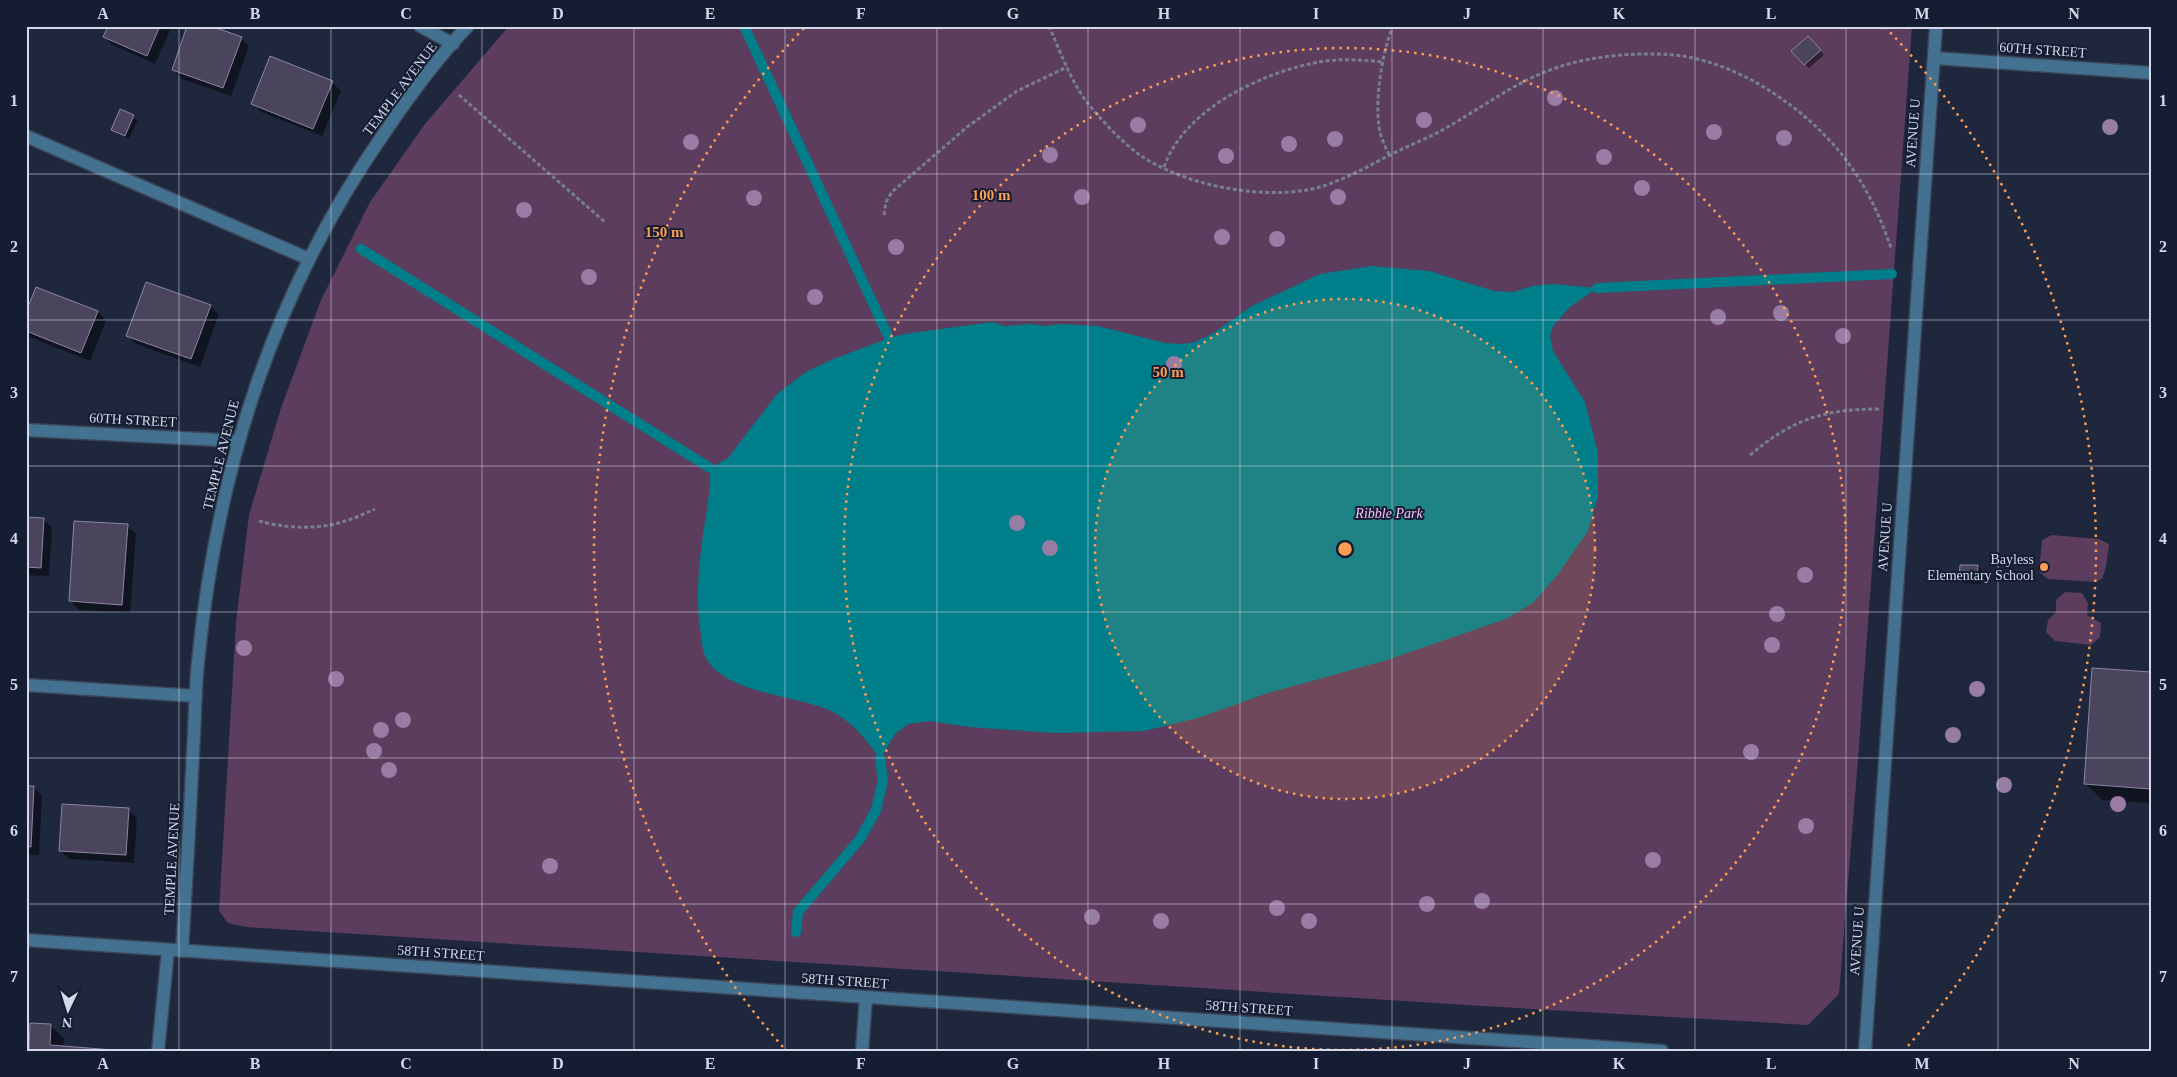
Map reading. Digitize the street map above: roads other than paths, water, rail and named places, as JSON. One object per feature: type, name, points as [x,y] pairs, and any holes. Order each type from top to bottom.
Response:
[{"type":"street","points":[[420,26],[453,44]]},
{"type":"street","name":"TEMPLE AVENUE","points":[[182,951],[198,663],[212,561],[228,478],[251,396],[281,317],[308,259],[360,167],[409,97],[468,26]]},
{"type":"street","name":"AVENUE U","points":[[1865,1051],[1936,26]]},
{"type":"street","name":"60TH STREET","points":[[1934,58],[2151,73]]},
{"type":"street","points":[[26,136],[308,259]]},
{"type":"street","name":"60TH STREET","points":[[26,430],[238,441]]},
{"type":"street","points":[[26,685],[196,696]]},
{"type":"street","name":"58TH STREET","points":[[26,940],[1662,1051]]},
{"type":"street","points":[[158,1051],[168,950]]},
{"type":"street","points":[[862,1051],[866,997]]},
{"type":"waterway","points":[[744,26],[889,338]]},
{"type":"waterway","points":[[361,249],[710,468]]},
{"type":"waterway","points":[[1597,288],[1892,274]]},
{"type":"waterway","points":[[796,932],[798,912],[860,839],[876,810],[883,780],[880,759]]},
{"type":"place","name":"Bayless Elementary School","points":[[2044,567]]},
{"type":"park label","name":"Ribble Park","points":[[1389,513]]}]
